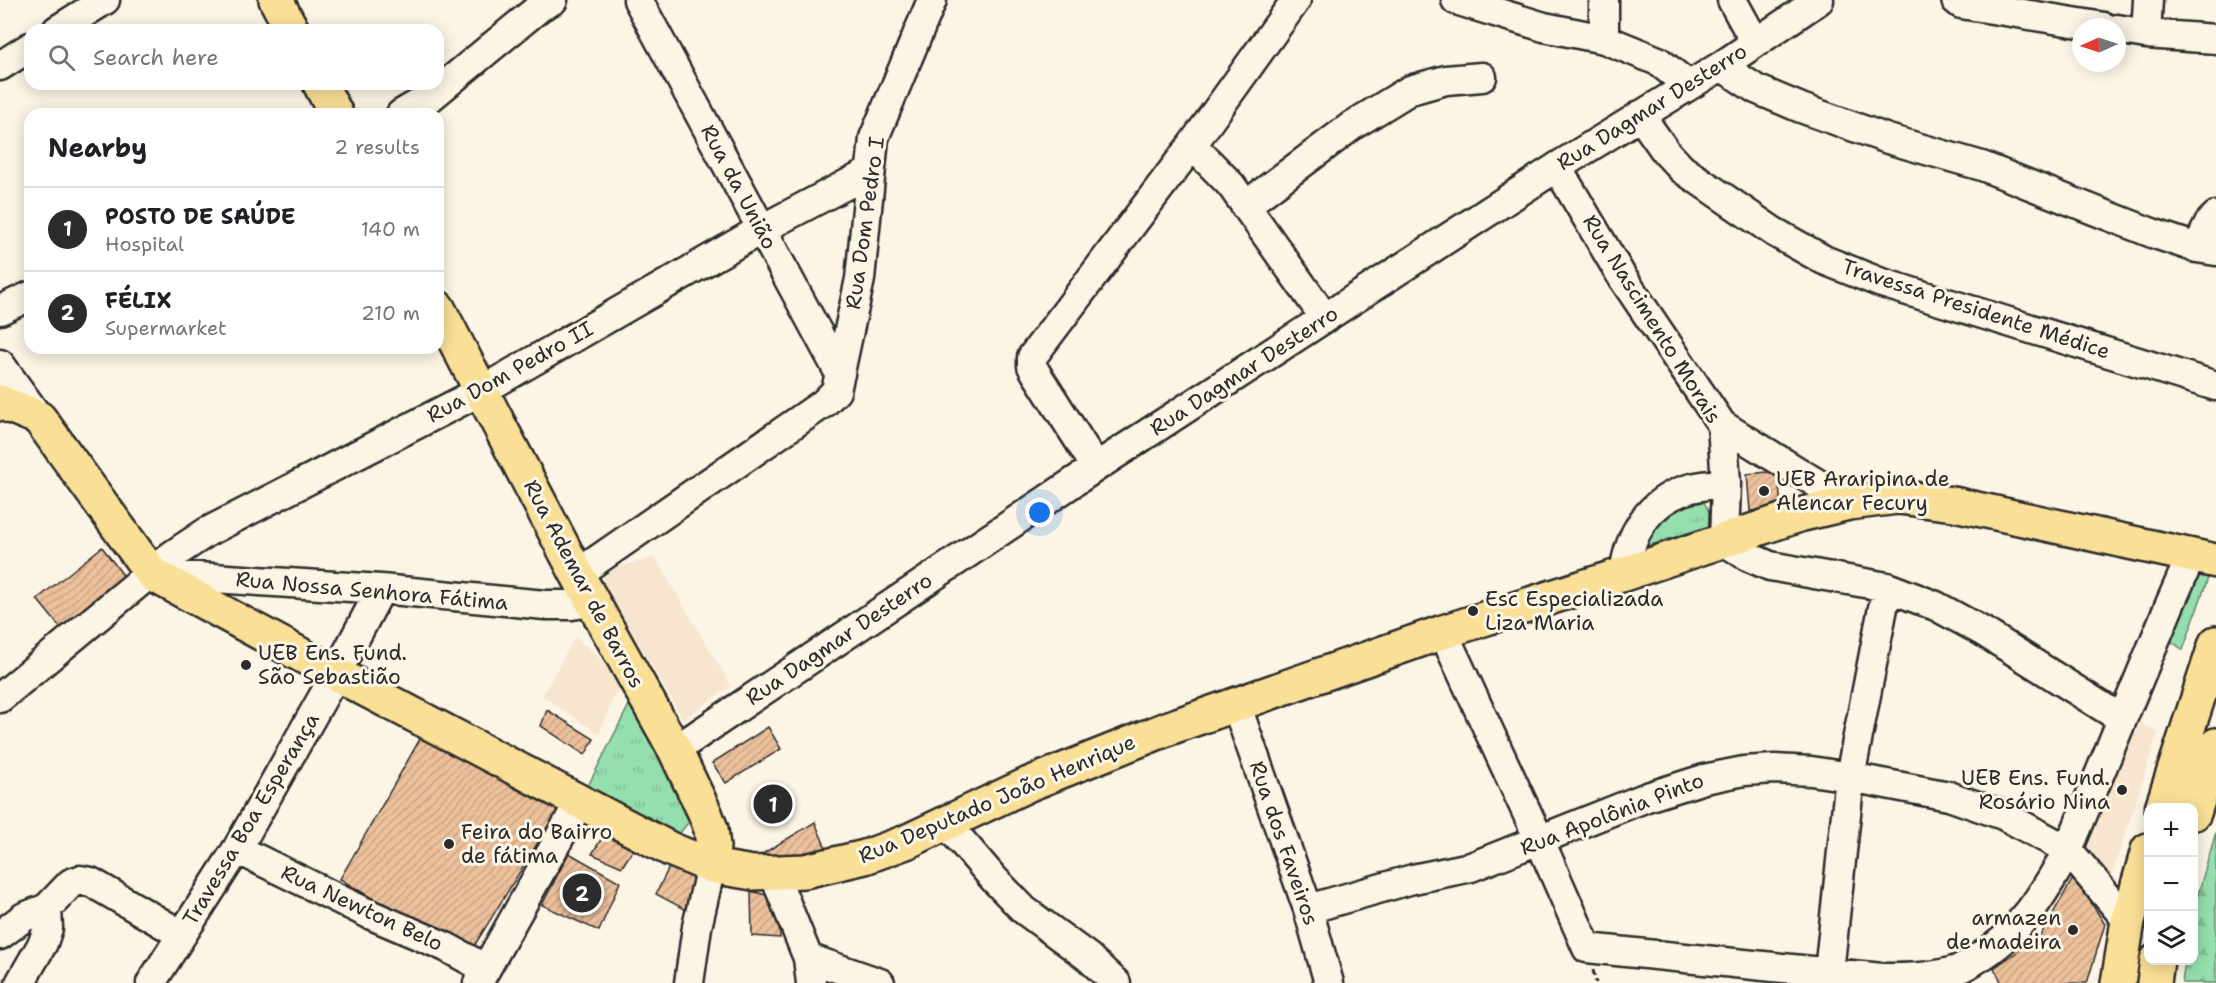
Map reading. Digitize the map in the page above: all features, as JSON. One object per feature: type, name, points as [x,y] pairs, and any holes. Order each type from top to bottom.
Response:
[{"type":"main road","points":[[276,0],[288,24]]},
{"type":"main road","points":[[323,90],[333,108]]},
{"type":"main road","name":"Rua Ademar de Barros","points":[[444,319],[592,602],[675,750],[711,829],[713,848],[711,866]]},
{"type":"main road","points":[[0,402],[39,418]]},
{"type":"main road","name":"Rua Deputado João Henrique","points":[[39,418],[152,574],[336,674],[670,849],[711,866],[736,871],[774,874],[828,867],[865,857],[906,842],[1029,784],[1169,728],[1443,632],[1724,541],[1799,514],[1849,503],[1898,497],[1954,504],[2204,557]]},
{"type":"main road","points":[[2163,803],[2216,643]]},
{"type":"main road","points":[[2196,803],[2216,745]]},
{"type":"main road","points":[[2118,983],[2128,921],[2146,857]]},
{"type":"main road","points":[[2154,983],[2156,965]]},
{"type":"street","points":[[67,24],[105,0]]},
{"type":"street","name":"Rua da União","points":[[638,0],[840,374]]},
{"type":"street","name":"Rua Dom Pedro I","points":[[577,574],[824,404],[836,391],[860,279],[874,138],[932,0]]},
{"type":"street","points":[[1096,467],[1036,373],[1032,366],[1032,357],[1192,145],[1296,0]]},
{"type":"street","points":[[1456,0],[1544,27],[1604,39],[1658,61],[1688,85]]},
{"type":"street","points":[[1604,0],[1604,39]]},
{"type":"street","points":[[1732,0],[1755,42]]},
{"type":"street","name":"Rua Dagmar Desterro","points":[[675,750],[1096,467],[1557,167],[1721,66],[1820,0]]},
{"type":"street","points":[[1956,0],[1961,4],[2011,6],[2072,20]]},
{"type":"street","points":[[2145,34],[2148,0]]},
{"type":"street","points":[[444,86],[546,2]]},
{"type":"street","points":[[2126,31],[2216,39]]},
{"type":"street","points":[[0,66],[24,51]]},
{"type":"street","points":[[1721,66],[1756,88],[1801,108],[1888,139],[1982,166],[2152,233],[2207,250],[2210,222],[2216,216]]},
{"type":"street","points":[[1245,206],[1353,125],[1410,90],[1446,80],[1482,77]]},
{"type":"street","points":[[411,108],[439,90]]},
{"type":"street","name":"Travessa Presidente Médice","points":[[1640,115],[1666,152],[1683,169],[1774,232],[1824,260],[1880,282],[2216,386]]},
{"type":"street","points":[[1192,145],[1231,185],[1325,318]]},
{"type":"street","name":"Rua Nascimento Morais","points":[[1557,167],[1622,277],[1722,425],[1726,483],[1724,541]]},
{"type":"street","name":"Rua Dom Pedro II","points":[[0,698],[171,556],[207,532],[481,390],[762,229],[870,172]]},
{"type":"street","points":[[0,310],[24,299]]},
{"type":"street","name":"Rua Deputado João Henrique","points":[[0,364],[39,418]]},
{"type":"street","points":[[1722,425],[1849,503]]},
{"type":"street","points":[[1624,574],[1627,553],[1635,532],[1648,513],[1664,500],[1688,489],[1726,483]]},
{"type":"street","points":[[1724,541],[1747,556],[1770,566],[1887,587],[1936,606],[1982,631],[2122,719]]},
{"type":"street","points":[[1443,632],[1587,948],[1882,978],[1917,978],[1956,970],[1996,948],[2031,911],[2050,884],[2068,850],[2122,719],[2204,557]]},
{"type":"street","name":"Rua Nossa Senhora Fátima","points":[[152,574],[381,589],[544,605],[592,602]]},
{"type":"street","points":[[1829,972],[1850,777],[1887,587]]},
{"type":"street","name":"Travessa Boa Esperança","points":[[151,983],[237,849],[336,674],[381,589]]},
{"type":"street","name":"Rua dos Faveiros","points":[[1236,704],[1308,909],[1329,983]]},
{"type":"street","name":"Rua Apolônia Pinto","points":[[1308,909],[1413,879],[1471,867],[1647,797],[1704,778],[1744,771],[1775,770],[1811,771],[1949,796],[2003,815],[2068,850],[2128,921]]},
{"type":"street","points":[[482,976],[580,801]]},
{"type":"street","points":[[946,823],[1024,910],[1088,957],[1116,983]]},
{"type":"street","name":"Rua Newton Belo","points":[[237,849],[369,914],[446,947],[482,976]]},
{"type":"street","points":[[689,983],[697,927],[711,866]]},
{"type":"street","points":[[774,874],[809,970],[879,983]]},
{"type":"street","points":[[0,935],[24,917],[47,908],[71,883],[86,880],[182,935]]},
{"type":"street","points":[[20,983],[46,936],[47,908]]},
{"type":"shaded area","points":[[655,557],[731,686],[683,719],[597,573]]},
{"type":"shaded area","points":[[575,637],[622,677],[599,734],[542,696]]},
{"type":"shaded area","name":"UEB Ens. Fund. Rosário Nina","points":[[2135,719],[2158,733],[2111,878],[2080,848]]},
{"type":"green space","points":[[1704,502],[1711,516],[1710,526],[1644,547],[1652,535],[1654,519],[1678,506]]},
{"type":"green space","points":[[2194,568],[2209,575],[2183,650],[2162,634]]},
{"type":"green space","points":[[634,695],[697,812],[679,834],[588,786]]},
{"type":"green space","points":[[2216,832],[2216,983],[2182,983],[2184,965],[2198,965],[2198,894]]},
{"type":"building","name":"UEB Araripina de Alencar Fecury","points":[[1778,471],[1781,509],[1750,511],[1747,474]]},
{"type":"building","points":[[102,547],[125,578],[63,631],[37,599]]},
{"type":"building","points":[[547,710],[594,739],[585,755],[541,726]]},
{"type":"building","points":[[768,727],[781,749],[726,783],[712,763]]},
{"type":"building","name":"Feira do Bairro de fátima","points":[[424,732],[559,808],[468,956],[340,879]]},
{"type":"building","points":[[815,822],[827,851],[768,871],[762,854]]},
{"type":"building","points":[[610,825],[638,842],[622,867],[592,854]]},
{"type":"building","points":[[569,853],[620,882],[599,931],[542,905]]},
{"type":"building","points":[[672,861],[694,876],[686,910],[656,894]]},
{"type":"building","name":"armazen de madeira","points":[[2074,877],[2105,924],[2087,983],[2002,983],[1994,968],[2040,936]]},
{"type":"building","points":[[751,891],[777,898],[780,938],[752,936]]},
{"type":"place","name":"UEB Araripina de Alencar Fecury","points":[[1764,491]]},
{"type":"place","name":"Esc Especializada Liza Maria","points":[[1473,611]]},
{"type":"place","name":"UEB Ens. Fund. São Sebastião","points":[[246,665]]},
{"type":"place","name":"UEB Ens. Fund. Rosário Nina","points":[[2122,790]]},
{"type":"place","name":"POSTO DE SAÚDE","points":[[773,804]]},
{"type":"place","name":"Feira do Bairro de fátima","points":[[449,844]]},
{"type":"place","name":"FÉLIX","points":[[582,893]]},
{"type":"place","name":"armazen de madeira","points":[[2073,930]]}]
